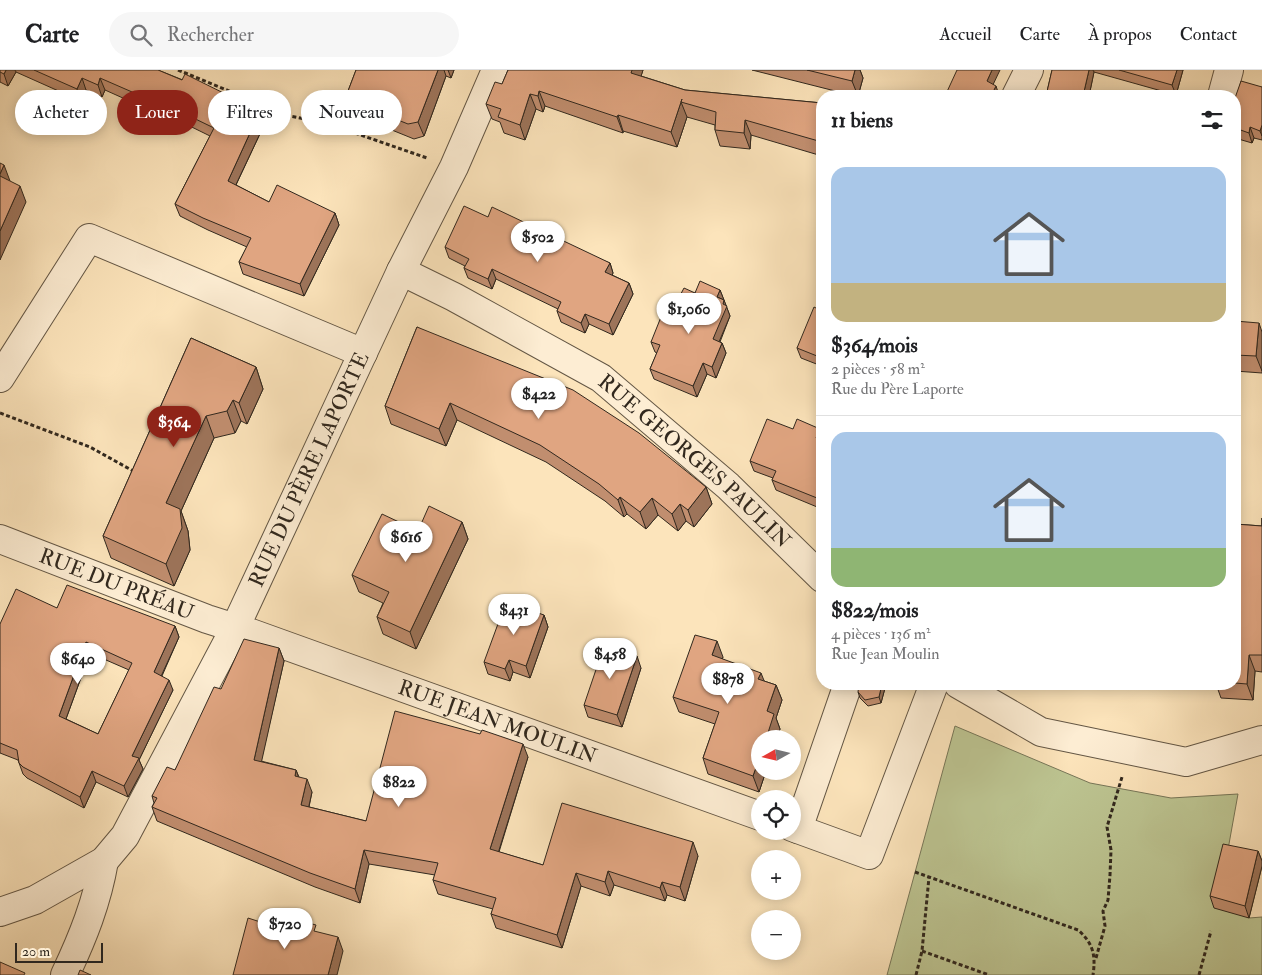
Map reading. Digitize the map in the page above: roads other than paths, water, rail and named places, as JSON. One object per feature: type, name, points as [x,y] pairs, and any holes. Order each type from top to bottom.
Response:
[{"type":"street","name":"RUE DU PÈRE LAPORTE","points":[[104,861],[125,836],[235,628],[401,271],[454,167],[496,70]]},
{"type":"street","points":[[1019,90],[1029,70]]},
{"type":"street","points":[[1224,90],[1229,70]]},
{"type":"street","points":[[0,378],[89,238],[363,352]]},
{"type":"street","name":"RUE GEORGES PAULIN","points":[[401,271],[454,297],[601,378],[728,486],[816,572]]},
{"type":"street","name":"RUE DU PRÉAU","points":[[0,539],[207,620],[235,628]]},
{"type":"street","name":"RUE JEAN MOULIN","points":[[235,628],[751,813]]},
{"type":"street","points":[[801,812],[846,690]]},
{"type":"street","points":[[801,830],[869,855],[932,690]]},
{"type":"street","points":[[968,690],[1041,732],[1127,750],[1186,762],[1258,750]]},
{"type":"street","points":[[0,912],[35,900],[104,861]]},
{"type":"street","points":[[65,975],[88,926],[98,896],[104,861]]}]
